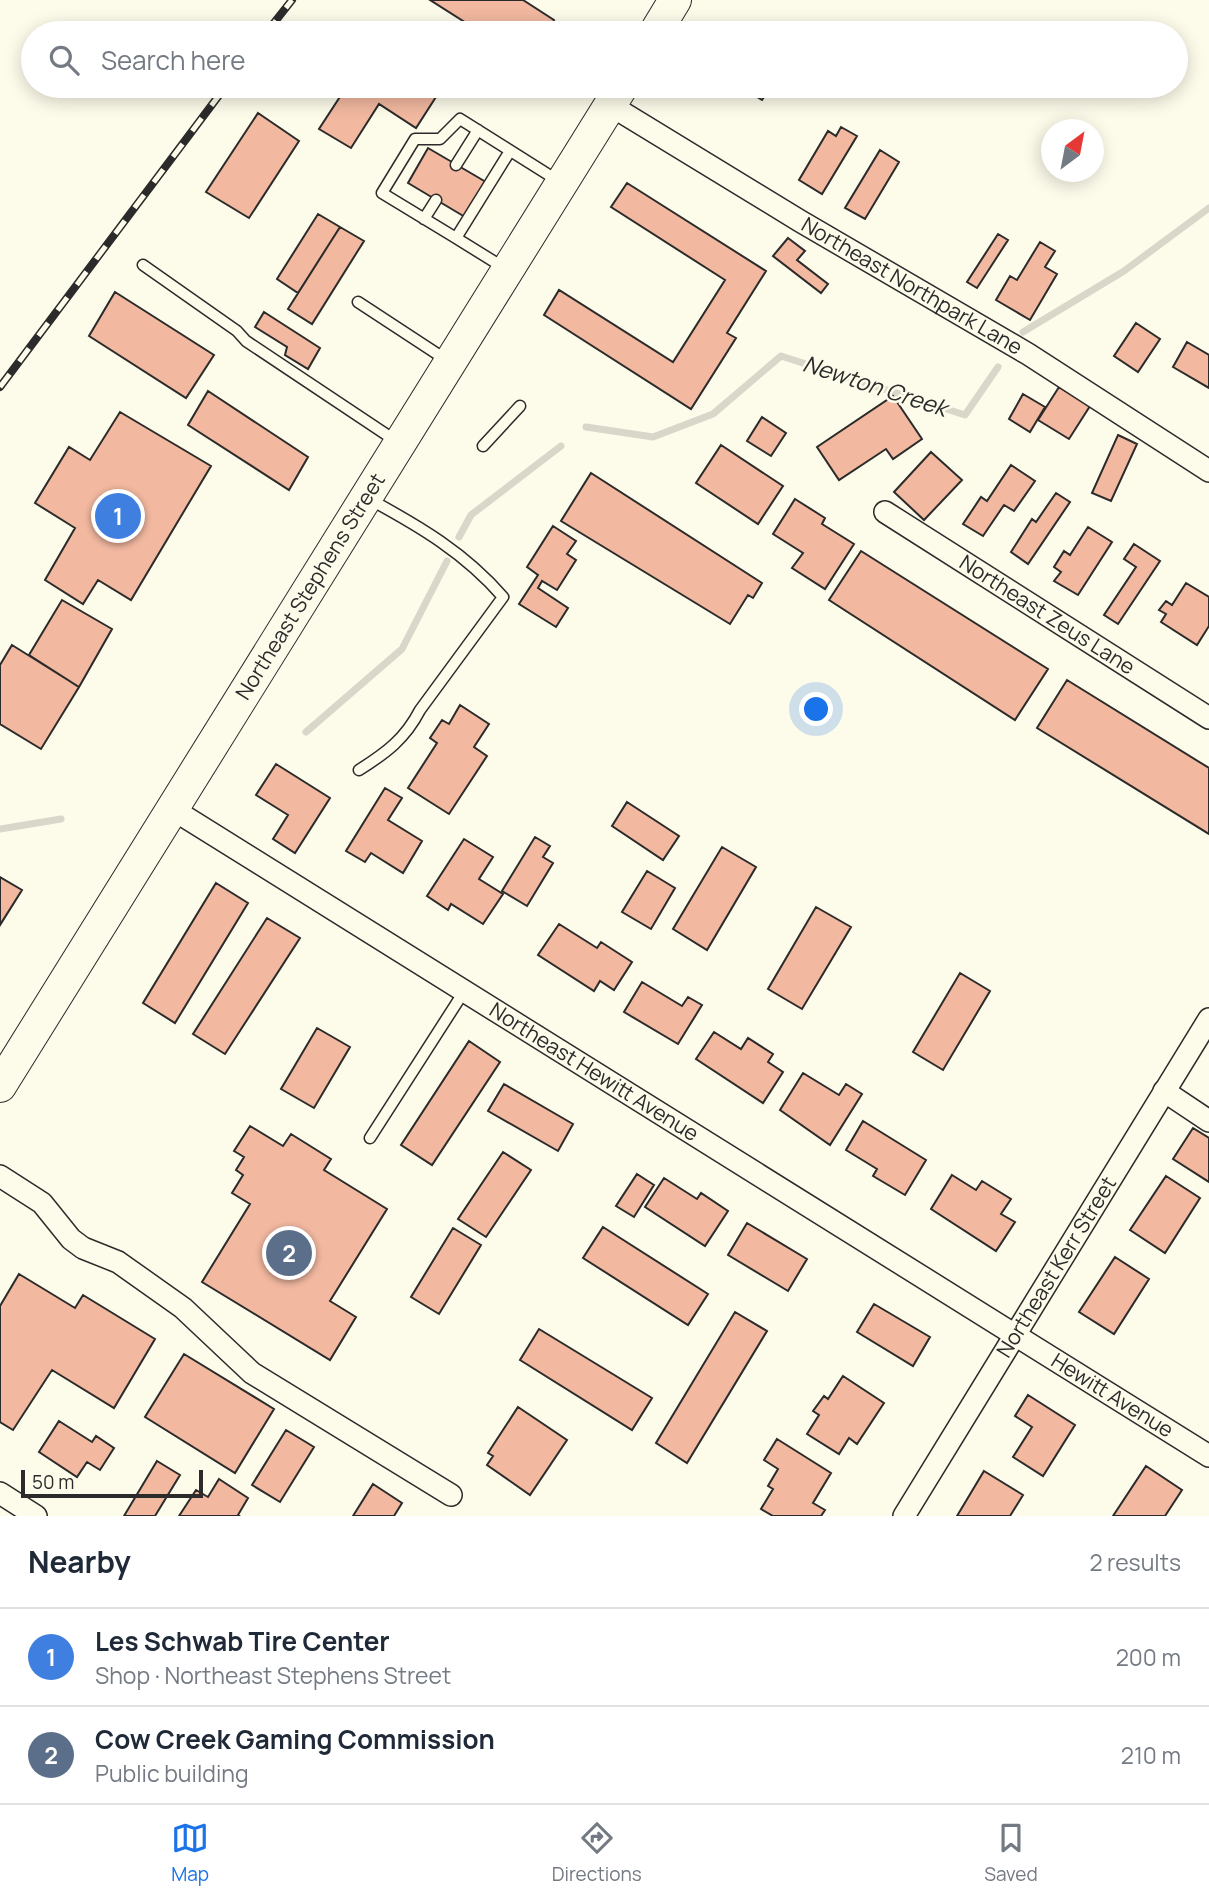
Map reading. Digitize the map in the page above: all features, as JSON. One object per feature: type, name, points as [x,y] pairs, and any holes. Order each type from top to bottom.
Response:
[{"type":"main road","points":[[662,21],[675,0]]},
{"type":"main road","name":"Northeast Stephens Street","points":[[0,1086],[614,98]]},
{"type":"street","name":"Northeast Northpark Lane","points":[[620,98],[800,221],[1028,354],[1209,471]]},
{"type":"street","name":"Northeast Zeus Lane","points":[[885,512],[1209,718]]},
{"type":"street","name":"Northeast Hewitt Avenue","points":[[174,810],[1016,1333]]},
{"type":"street","name":"Northeast Kerr Street","points":[[904,1516],[1209,1018]]},
{"type":"street","points":[[1164,1091],[1209,1121]]},
{"type":"street","points":[[0,1176],[42,1203],[61,1228],[83,1248],[118,1262],[183,1308],[252,1373],[451,1495]]},
{"type":"street","name":"Hewitt Avenue","points":[[1016,1333],[1209,1456]]},
{"type":"street","points":[[0,1493],[36,1516]]},
{"type":"lane","points":[[508,270],[382,193],[415,139],[440,139],[460,119],[562,184]]},
{"type":"lane","points":[[456,165],[478,130]]},
{"type":"lane","points":[[456,238],[510,151]]},
{"type":"lane","points":[[424,219],[436,200]]},
{"type":"lane","points":[[143,265],[237,331],[246,341],[400,443]]},
{"type":"lane","points":[[358,302],[450,362]]},
{"type":"lane","points":[[483,446],[520,407]]},
{"type":"lane","points":[[359,769],[392,749],[410,729],[420,710],[503,597],[480,570],[451,547],[366,497]]},
{"type":"lane","points":[[370,1138],[465,990]]},
{"type":"building","points":[[430,0],[523,0],[554,20],[553,21],[463,21]]},
{"type":"building","points":[[339,98],[435,98],[416,128],[379,104],[351,148],[319,129]]},
{"type":"building","points":[[258,113],[299,141],[249,218],[206,192]]},
{"type":"building","points":[[841,127],[857,136],[822,194],[799,180],[828,131],[836,136]]},
{"type":"building","points":[[428,148],[486,182],[465,217],[408,183]]},
{"type":"building","points":[[880,150],[899,162],[865,219],[845,208]]},
{"type":"building","points":[[627,183],[766,271],[727,333],[736,338],[691,409],[544,315],[559,290],[673,362],[725,280],[611,207]]},
{"type":"building","points":[[318,214],[340,227],[298,293],[277,279]]},
{"type":"building","points":[[340,227],[364,241],[312,324],[288,309]]},
{"type":"building","points":[[998,234],[1008,240],[977,288],[967,282]]},
{"type":"building","points":[[788,238],[805,251],[797,260],[828,284],[821,293],[773,256]]},
{"type":"building","points":[[1040,242],[1055,251],[1045,267],[1057,274],[1030,320],[996,300],[1010,276],[1017,280]]},
{"type":"building","points":[[115,292],[214,355],[186,398],[89,336]]},
{"type":"building","points":[[264,312],[320,348],[308,369],[285,355],[287,347],[255,327]]},
{"type":"building","points":[[1136,323],[1160,339],[1138,372],[1114,356]]},
{"type":"building","points":[[1187,342],[1209,355],[1209,388],[1173,367]]},
{"type":"building","points":[[1059,387],[1090,406],[1069,439],[1038,420]]},
{"type":"building","points":[[208,391],[308,457],[289,490],[188,425]]},
{"type":"building","points":[[1023,394],[1045,407],[1030,432],[1009,419]]},
{"type":"building","points":[[893,396],[922,439],[893,459],[886,449],[839,480],[817,447]]},
{"type":"building","points":[[120,412],[211,466],[131,600],[98,580],[83,604],[45,580],[75,528],[35,503],[69,447],[90,460]]},
{"type":"building","points":[[762,417],[786,433],[771,456],[747,441]]},
{"type":"building","points":[[1118,435],[1137,444],[1111,501],[1092,493]]},
{"type":"building","points":[[721,445],[783,486],[758,524],[696,483]]},
{"type":"building","points":[[931,452],[962,480],[924,520],[894,492]]},
{"type":"building","points":[[1011,465],[1035,481],[1014,511],[1004,505],[983,536],[963,524],[981,497],[987,501]]},
{"type":"building","points":[[591,473],[762,583],[753,598],[748,595],[730,624],[561,521]]},
{"type":"building","points":[[1056,493],[1070,502],[1028,564],[1011,552],[1032,519],[1036,522]]},
{"type":"building","points":[[795,499],[825,518],[822,524],[854,544],[825,589],[792,568],[803,553],[773,534]]},
{"type":"building","points":[[553,526],[576,541],[567,554],[576,560],[557,590],[542,581],[538,588],[568,608],[556,627],[519,604],[538,575],[527,567]]},
{"type":"building","points":[[1088,527],[1112,542],[1078,595],[1054,581],[1061,572],[1054,567],[1064,551],[1070,555]]},
{"type":"building","points":[[1134,544],[1160,561],[1118,624],[1104,615],[1136,567],[1124,559]]},
{"type":"building","points":[[861,551],[1048,669],[1015,720],[829,600]]},
{"type":"building","points":[[1186,583],[1209,597],[1209,626],[1197,645],[1161,622],[1166,614],[1159,610],[1166,601],[1172,605]]},
{"type":"building","points":[[62,600],[112,629],[79,687],[29,655]]},
{"type":"building","points":[[12,645],[79,687],[41,749],[0,724],[0,665]]},
{"type":"building","points":[[1067,680],[1209,768],[1209,834],[1037,728]]},
{"type":"building","points":[[460,705],[489,724],[474,747],[487,756],[449,814],[408,788],[437,743],[430,738],[442,720],[449,724]]},
{"type":"building","points":[[276,764],[330,798],[295,853],[273,839],[288,815],[256,795]]},
{"type":"building","points":[[385,788],[402,798],[388,820],[422,841],[403,873],[371,853],[365,862],[346,851]]},
{"type":"building","points":[[627,802],[679,836],[663,860],[612,826]]},
{"type":"building","points":[[535,837],[550,846],[543,857],[553,863],[527,906],[502,891]]},
{"type":"building","points":[[464,839],[493,857],[479,879],[503,894],[483,924],[451,904],[448,910],[427,896]]},
{"type":"building","points":[[722,847],[756,867],[707,950],[673,929]]},
{"type":"building","points":[[647,871],[675,888],[651,929],[622,912]]},
{"type":"building","points":[[0,877],[22,890],[0,925]]},
{"type":"building","points":[[216,883],[248,903],[175,1023],[143,1003]]},
{"type":"building","points":[[816,907],[851,927],[802,1009],[768,989]]},
{"type":"building","points":[[267,918],[300,938],[225,1054],[193,1034]]},
{"type":"building","points":[[559,924],[597,948],[601,942],[632,962],[614,990],[600,981],[594,991],[538,955]]},
{"type":"building","points":[[960,973],[990,991],[943,1070],[913,1052]]},
{"type":"building","points":[[642,982],[682,1006],[688,997],[702,1005],[678,1044],[624,1012]]},
{"type":"building","points":[[317,1028],[350,1047],[314,1108],[281,1089]]},
{"type":"building","points":[[714,1032],[741,1049],[748,1038],[773,1054],[768,1062],[783,1072],[763,1103],[696,1059]]},
{"type":"building","points":[[469,1041],[500,1062],[432,1165],[401,1145]]},
{"type":"building","points":[[803,1073],[839,1095],[846,1084],[862,1094],[830,1145],[780,1110]]},
{"type":"building","points":[[504,1084],[573,1124],[558,1151],[488,1111]]},
{"type":"building","points":[[863,1121],[926,1160],[905,1195],[873,1176],[877,1169],[846,1150]]},
{"type":"building","points":[[250,1126],[283,1146],[291,1134],[331,1159],[324,1170],[387,1209],[330,1301],[356,1317],[330,1360],[202,1282],[250,1204],[232,1193],[243,1175],[236,1170],[244,1157],[234,1151]]},
{"type":"building","points":[[1193,1128],[1209,1138],[1209,1182],[1173,1159]]},
{"type":"building","points":[[503,1152],[531,1170],[486,1237],[458,1219]]},
{"type":"building","points":[[637,1174],[654,1185],[634,1217],[616,1206]]},
{"type":"building","points":[[952,1175],[976,1190],[982,1181],[1011,1199],[1001,1214],[1015,1222],[996,1251],[931,1209]]},
{"type":"building","points":[[1166,1176],[1200,1198],[1165,1253],[1130,1230]]},
{"type":"building","points":[[664,1178],[697,1199],[701,1193],[728,1211],[705,1246],[645,1207]]},
{"type":"building","points":[[747,1223],[807,1259],[788,1291],[728,1255]]},
{"type":"building","points":[[603,1227],[708,1294],[688,1325],[583,1258]]},
{"type":"building","points":[[453,1228],[481,1245],[439,1314],[411,1297]]},
{"type":"building","points":[[1115,1257],[1149,1279],[1114,1334],[1079,1312]]},
{"type":"building","points":[[19,1274],[75,1308],[83,1295],[155,1339],[114,1408],[52,1370],[13,1430],[0,1422],[0,1306]]},
{"type":"building","points":[[874,1304],[930,1337],[913,1366],[857,1332]]},
{"type":"building","points":[[735,1312],[767,1331],[687,1463],[656,1443]]},
{"type":"building","points":[[539,1329],[652,1398],[632,1430],[520,1360]]},
{"type":"building","points":[[184,1354],[274,1409],[235,1473],[145,1417]]},
{"type":"building","points":[[843,1376],[884,1403],[857,1444],[849,1438],[839,1454],[807,1434],[819,1415],[813,1411],[824,1396],[828,1399]]},
{"type":"building","points":[[1028,1395],[1075,1425],[1043,1476],[1013,1457],[1032,1427],[1015,1416]]},
{"type":"building","points":[[518,1407],[567,1440],[530,1495],[487,1465],[493,1456],[488,1453]]},
{"type":"building","points":[[59,1421],[92,1442],[96,1436],[114,1448],[100,1470],[87,1462],[77,1477],[39,1452]]},
{"type":"building","points":[[286,1430],[314,1447],[280,1502],[252,1485]]},
{"type":"building","points":[[777,1439],[831,1473],[813,1503],[825,1510],[821,1516],[773,1516],[761,1509],[773,1489],[768,1486],[778,1469],[764,1460]]},
{"type":"building","points":[[157,1461],[180,1475],[155,1516],[124,1516]]},
{"type":"building","points":[[1146,1466],[1182,1490],[1165,1516],[1113,1516]]},
{"type":"building","points":[[984,1471],[1023,1495],[1010,1516],[957,1516]]},
{"type":"building","points":[[219,1479],[248,1498],[238,1515],[240,1516],[179,1516],[196,1490],[208,1497]]},
{"type":"building","points":[[373,1484],[402,1503],[394,1516],[353,1516]]},
{"type":"waterway","name":"Newton Creek","points":[[1023,332],[1124,271],[1209,208]]},
{"type":"waterway","name":"Newton Creek","points":[[586,427],[653,437],[713,414],[781,356],[965,415],[998,367]]},
{"type":"waterway","name":"Newton Creek","points":[[459,537],[471,515],[561,446]]},
{"type":"waterway","name":"Newton Creek","points":[[306,732],[402,649],[447,561]]},
{"type":"waterway","name":"Newton Creek","points":[[0,829],[61,819]]},
{"type":"railway","points":[[275,21],[292,0]]},
{"type":"railway","points":[[0,387],[217,98]]},
{"type":"place","name":"Les Schwab Tire Center","points":[[118,516]]},
{"type":"place","name":"Cow Creek Gaming Commission","points":[[289,1253]]}]
